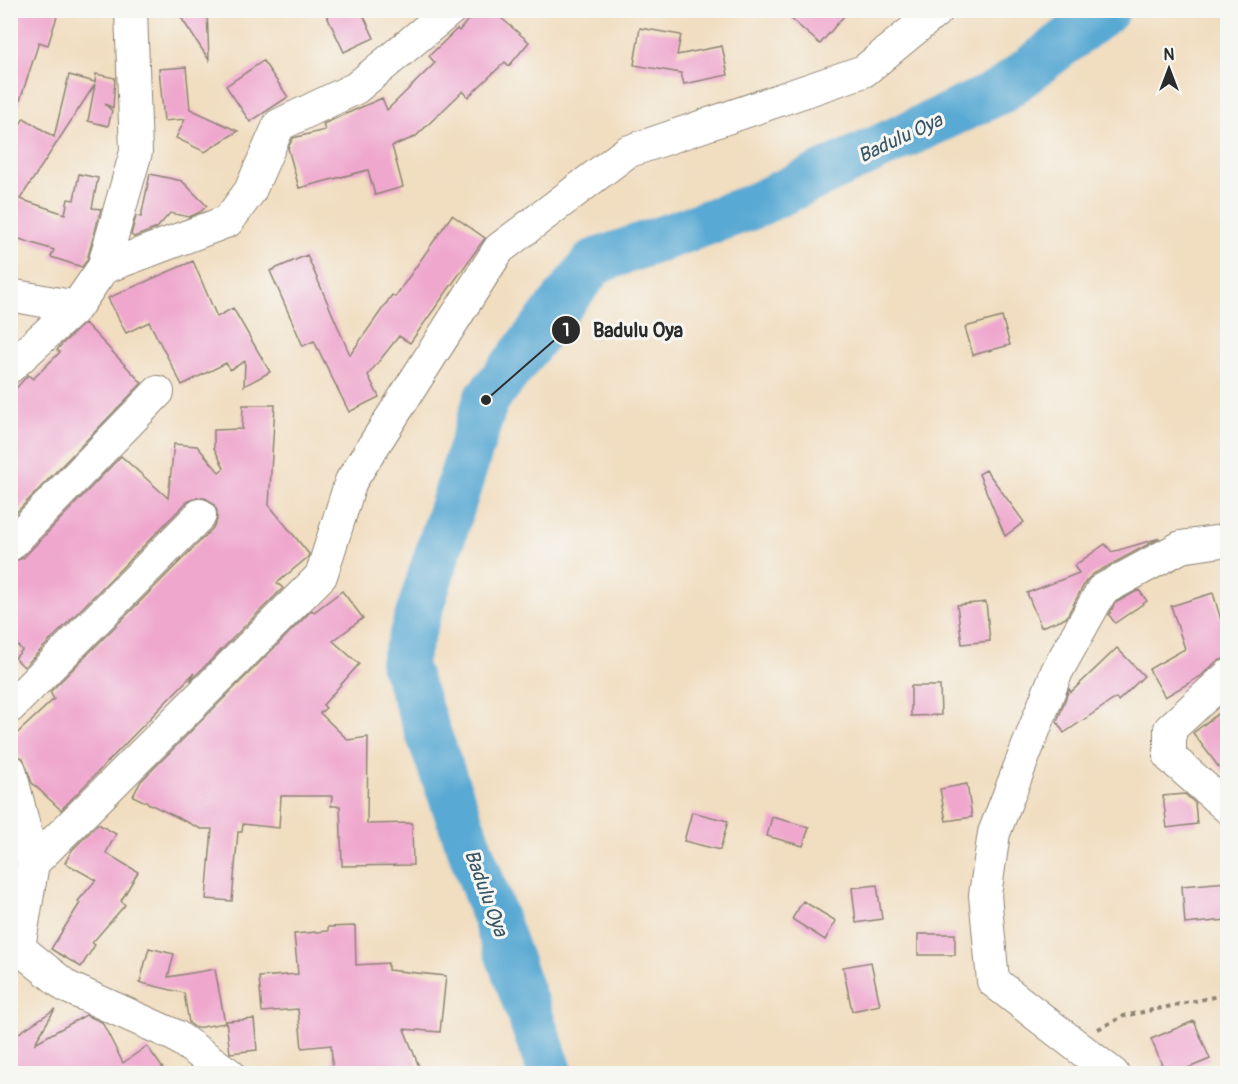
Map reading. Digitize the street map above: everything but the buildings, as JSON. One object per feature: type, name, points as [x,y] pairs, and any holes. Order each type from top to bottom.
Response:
[{"type":"street","points":[[10,367],[76,307],[104,268],[136,152],[130,10]]},
{"type":"street","points":[[104,268],[228,221],[250,191],[279,125],[356,88],[450,10]]},
{"type":"street","points":[[33,863],[321,576],[351,482],[499,249],[627,152],[864,71],[938,10]]},
{"type":"street","points":[[10,295],[76,307]]},
{"type":"street","points":[[10,544],[158,392]]},
{"type":"street","points":[[10,707],[200,515]]},
{"type":"street","points":[[1113,1074],[993,981],[985,895],[994,833],[1057,671],[1102,590],[1181,547],[1227,540]]},
{"type":"street","points":[[1227,676],[1170,729],[1170,757],[1227,808]]},
{"type":"street","points":[[10,770],[33,863],[19,948],[67,987],[177,1036],[229,1074]]},
{"type":"path","points":[[1070,1042],[1124,1016],[1227,994]]},
{"type":"waterway","name":"Badulu Oya","points":[[551,1074],[403,663],[486,400],[594,262],[749,208],[1001,91],[1107,10]]},
{"type":"place","name":"Badulu Oya","points":[[486,400]]}]
